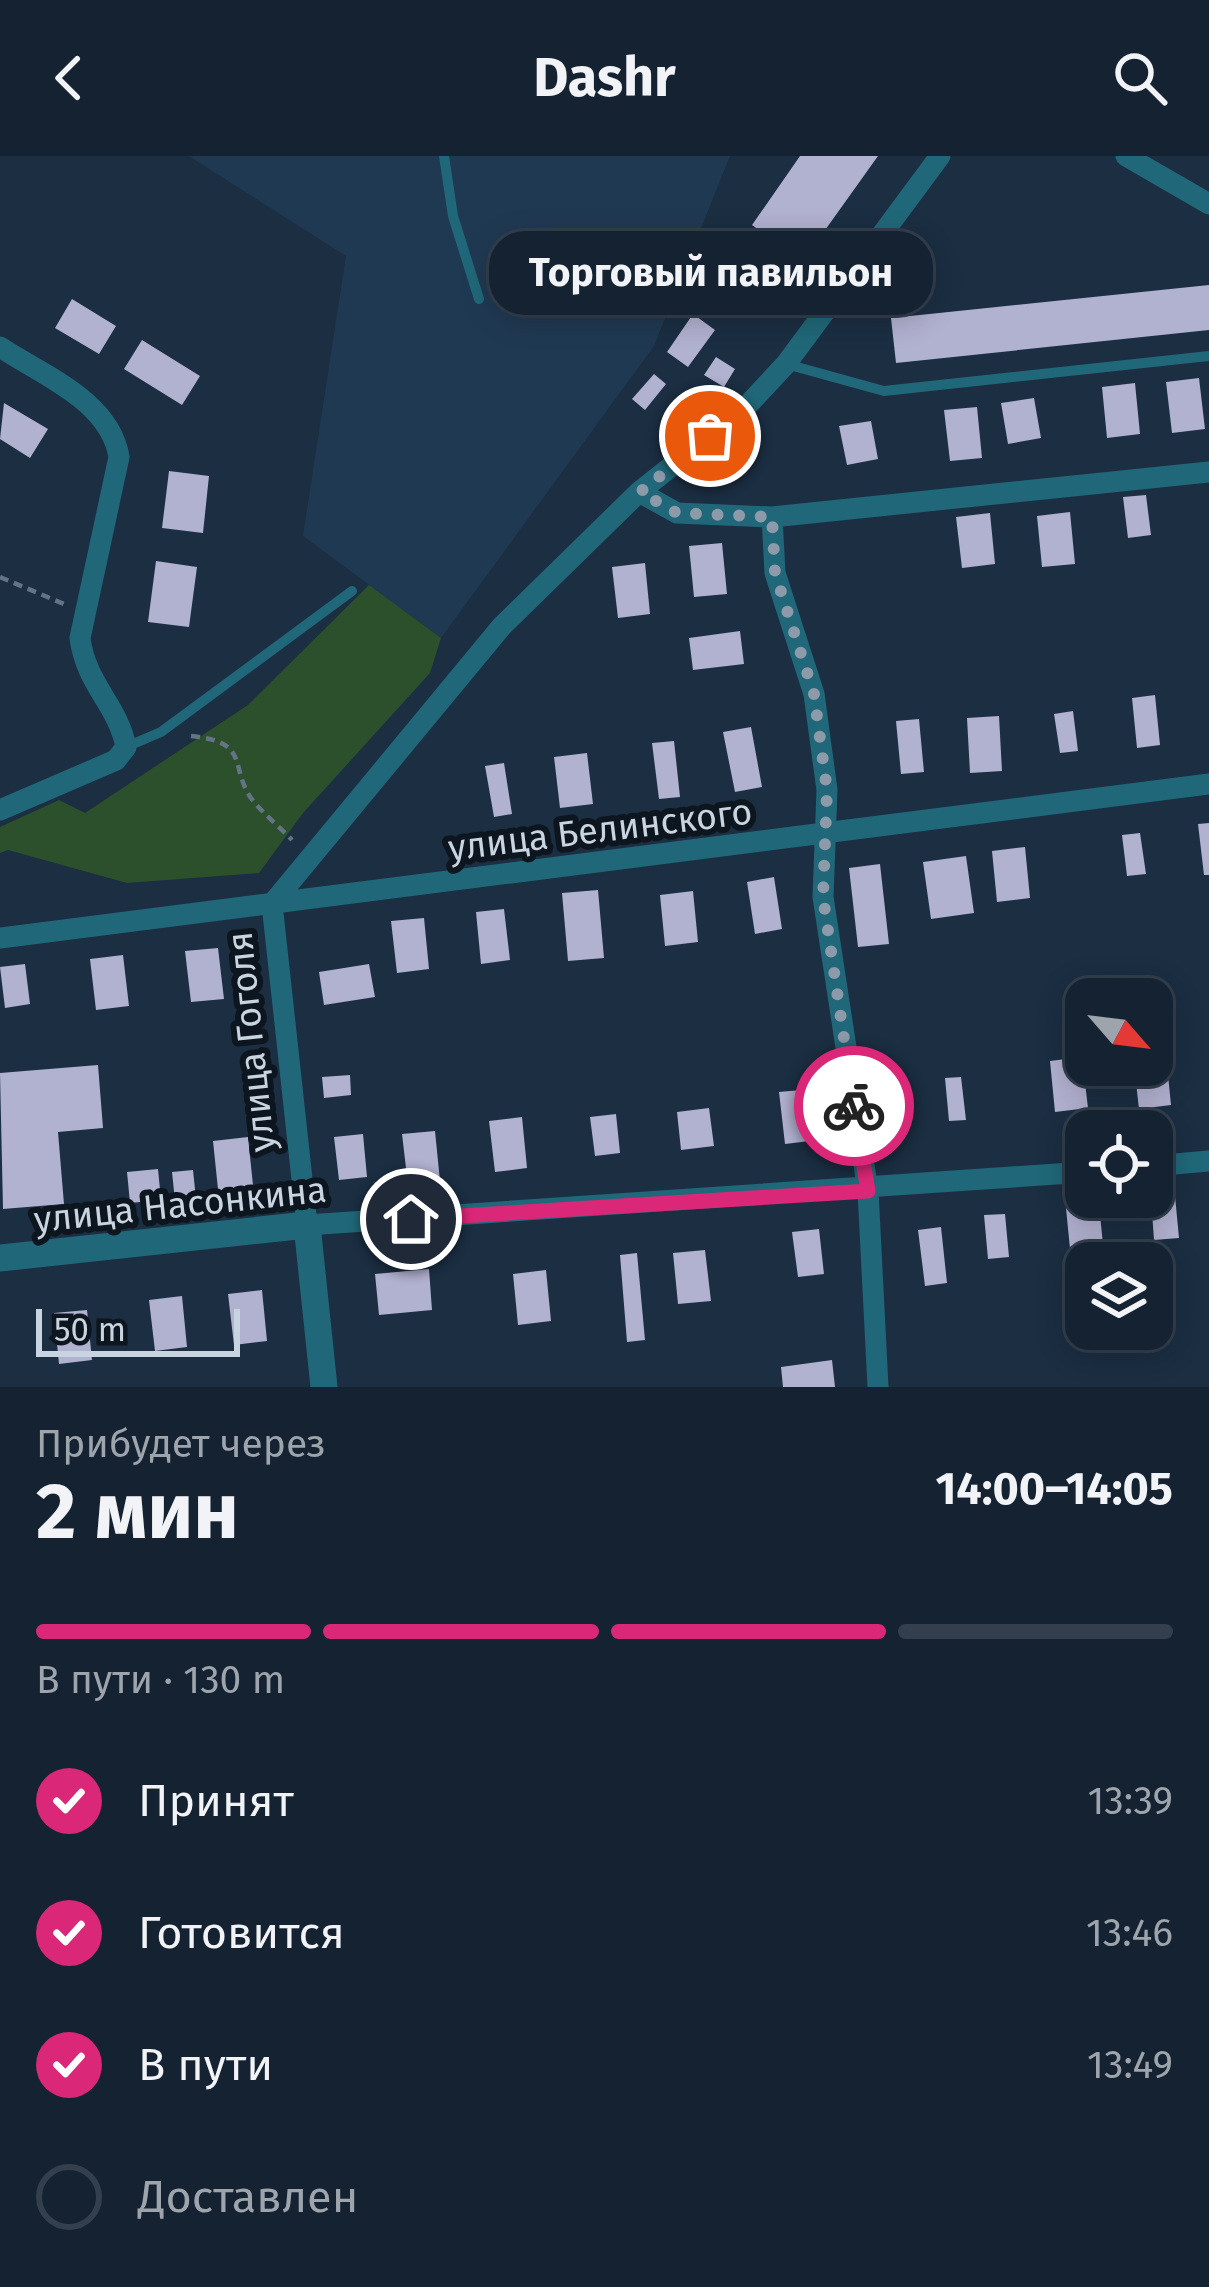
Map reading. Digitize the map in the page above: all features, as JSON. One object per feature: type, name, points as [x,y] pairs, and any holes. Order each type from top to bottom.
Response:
[{"type":"street","points":[[272,904],[502,626],[640,492],[746,408],[786,364],[940,156]]},
{"type":"street","points":[[1126,156],[1209,204]]},
{"type":"street","points":[[0,347],[102,414],[115,433],[119,457],[80,638],[84,668],[123,730],[126,747],[116,760],[0,810]]},
{"type":"street","points":[[640,492],[677,513],[772,517],[1209,472]]},
{"type":"street","points":[[772,517],[775,573],[814,694],[827,790],[823,897],[868,1191],[878,1387]]},
{"type":"street","name":"улица Белинского","points":[[0,938],[1209,784]]},
{"type":"street","name":"улица Гоголя","points":[[272,904],[324,1387]]},
{"type":"street","points":[[1173,1164],[1209,1161]]},
{"type":"street","name":"улица Насонкина","points":[[0,1258],[307,1226],[868,1191],[1065,1174]]},
{"type":"lane","points":[[444,156],[453,216],[478,298]]},
{"type":"lane","points":[[786,364],[884,391],[1209,356]]},
{"type":"lane","points":[[126,747],[161,732],[352,591]]},
{"type":"path","points":[[0,578],[87,612]]},
{"type":"path","points":[[161,732],[222,743],[242,762],[247,793],[290,837],[305,862]]},
{"type":"shaded area","points":[[189,156],[730,156],[654,346],[441,638],[303,536],[346,256]]},
{"type":"green space","points":[[369,585],[441,638],[430,673],[303,813],[259,873],[127,883],[8,850],[0,853],[0,827],[59,800],[85,813],[248,705]]},
{"type":"building","points":[[800,156],[878,156],[803,261],[752,225]]},
{"type":"building","points":[[1209,285],[1209,330],[896,363],[891,318]]},
{"type":"building","points":[[72,299],[116,326],[99,354],[55,328]]},
{"type":"building","points":[[693,314],[715,330],[688,367],[667,352]]},
{"type":"building","points":[[142,340],[200,376],[182,405],[124,369]]},
{"type":"building","points":[[716,357],[735,369],[724,387],[704,375]]},
{"type":"building","points":[[654,374],[666,384],[645,410],[632,399]]},
{"type":"building","points":[[1199,378],[1205,429],[1172,433],[1166,382]]},
{"type":"building","points":[[1135,383],[1140,434],[1107,438],[1102,387]]},
{"type":"building","points":[[1034,398],[1041,438],[1008,444],[1001,403]]},
{"type":"building","points":[[4,403],[48,429],[30,458],[0,439]]},
{"type":"building","points":[[977,407],[982,458],[950,461],[944,410]]},
{"type":"building","points":[[871,421],[878,459],[847,465],[839,426]]},
{"type":"building","points":[[169,471],[209,476],[203,533],[162,528]]},
{"type":"building","points":[[1146,495],[1151,535],[1128,538],[1123,497]]},
{"type":"building","points":[[1070,512],[1075,564],[1042,567],[1037,516]]},
{"type":"building","points":[[990,513],[995,564],[962,568],[956,517]]},
{"type":"building","points":[[722,543],[727,594],[694,597],[689,546]]},
{"type":"building","points":[[156,561],[197,567],[189,627],[148,622]]},
{"type":"building","points":[[645,563],[650,614],[618,618],[612,567]]},
{"type":"building","points":[[740,631],[744,664],[693,670],[689,638]]},
{"type":"building","points":[[1155,695],[1160,745],[1137,748],[1132,698]]},
{"type":"building","points":[[1073,711],[1078,751],[1060,753],[1054,714]]},
{"type":"building","points":[[999,716],[1002,771],[970,773],[967,718]]},
{"type":"building","points":[[919,719],[924,772],[901,774],[896,721]]},
{"type":"building","points":[[751,727],[762,787],[735,792],[723,732]]},
{"type":"building","points":[[674,741],[680,797],[659,799],[652,743]]},
{"type":"building","points":[[587,753],[593,804],[560,808],[554,757]]},
{"type":"building","points":[[504,763],[512,814],[494,817],[485,766]]},
{"type":"building","points":[[1209,823],[1209,875],[1204,875],[1198,824]]},
{"type":"building","points":[[1140,833],[1146,874],[1127,876],[1122,835]]},
{"type":"building","points":[[1025,847],[1030,898],[997,902],[992,851]]},
{"type":"building","points":[[966,856],[974,913],[931,919],[923,862]]},
{"type":"building","points":[[880,864],[889,944],[858,947],[849,868]]},
{"type":"building","points":[[774,877],[782,929],[755,934],[747,882]]},
{"type":"building","points":[[598,890],[604,958],[568,961],[562,893]]},
{"type":"building","points":[[693,891],[698,942],[665,946],[660,895]]},
{"type":"building","points":[[504,909],[510,960],[481,964],[476,912]]},
{"type":"building","points":[[424,918],[429,969],[397,973],[391,921]]},
{"type":"building","points":[[218,948],[224,999],[191,1002],[185,951]]},
{"type":"building","points":[[123,955],[129,1006],[96,1010],[90,959]]},
{"type":"building","points":[[25,964],[30,1004],[5,1008],[0,967]]},
{"type":"building","points":[[369,964],[375,997],[324,1005],[319,972]]},
{"type":"building","points":[[1065,1059],[1065,1086],[1085,1086],[1088,1108],[1055,1112],[1050,1061]]},
{"type":"building","points":[[98,1065],[103,1128],[58,1132],[64,1204],[3,1209],[0,1073]]},
{"type":"building","points":[[350,1075],[351,1095],[324,1098],[322,1077]]},
{"type":"building","points":[[961,1077],[966,1120],[949,1121],[945,1078]]},
{"type":"building","points":[[1136,1086],[1169,1086],[1171,1105],[1139,1109]]},
{"type":"building","points":[[812,1089],[818,1140],[785,1144],[779,1092]]},
{"type":"building","points":[[709,1108],[714,1146],[681,1150],[677,1112]]},
{"type":"building","points":[[616,1114],[620,1153],[595,1156],[590,1117]]},
{"type":"building","points":[[522,1117],[527,1168],[495,1172],[489,1121]]},
{"type":"building","points":[[435,1131],[440,1181],[408,1185],[402,1134]]},
{"type":"building","points":[[363,1134],[367,1177],[339,1180],[334,1137]]},
{"type":"building","points":[[248,1137],[254,1195],[219,1199],[213,1141]]},
{"type":"building","points":[[158,1169],[161,1200],[130,1203],[127,1172]]},
{"type":"building","points":[[193,1170],[196,1199],[175,1201],[172,1172]]},
{"type":"building","points":[[1173,1196],[1179,1238],[1154,1240],[1152,1218],[1173,1218]]},
{"type":"building","points":[[1005,1214],[1009,1257],[988,1259],[984,1215]]},
{"type":"building","points":[[1067,1218],[1100,1218],[1103,1242],[1069,1242]]},
{"type":"building","points":[[941,1227],[947,1283],[925,1286],[918,1230]]},
{"type":"building","points":[[819,1229],[824,1274],[798,1277],[792,1232]]},
{"type":"building","points":[[705,1250],[711,1301],[678,1304],[673,1253]]},
{"type":"building","points":[[637,1253],[645,1340],[627,1342],[620,1255]]},
{"type":"building","points":[[429,1269],[432,1310],[379,1315],[375,1274]]},
{"type":"building","points":[[546,1270],[551,1321],[518,1325],[513,1274]]},
{"type":"building","points":[[262,1290],[267,1341],[234,1345],[228,1294]]},
{"type":"building","points":[[182,1296],[187,1347],[155,1351],[149,1300]]},
{"type":"building","points":[[87,1310],[92,1360],[59,1364],[54,1313]]},
{"type":"building","points":[[832,1360],[835,1387],[783,1387],[781,1367]]},
{"type":"way so far","points":[[710,436],[640,492],[677,513],[772,517],[775,573],[814,694],[827,790],[823,897],[854,1106]]},
{"type":"place","name":"Торговый павильон","points":[[710,436]]},
{"type":"route","points":[[411,1219],[868,1191],[854,1106]]}]
